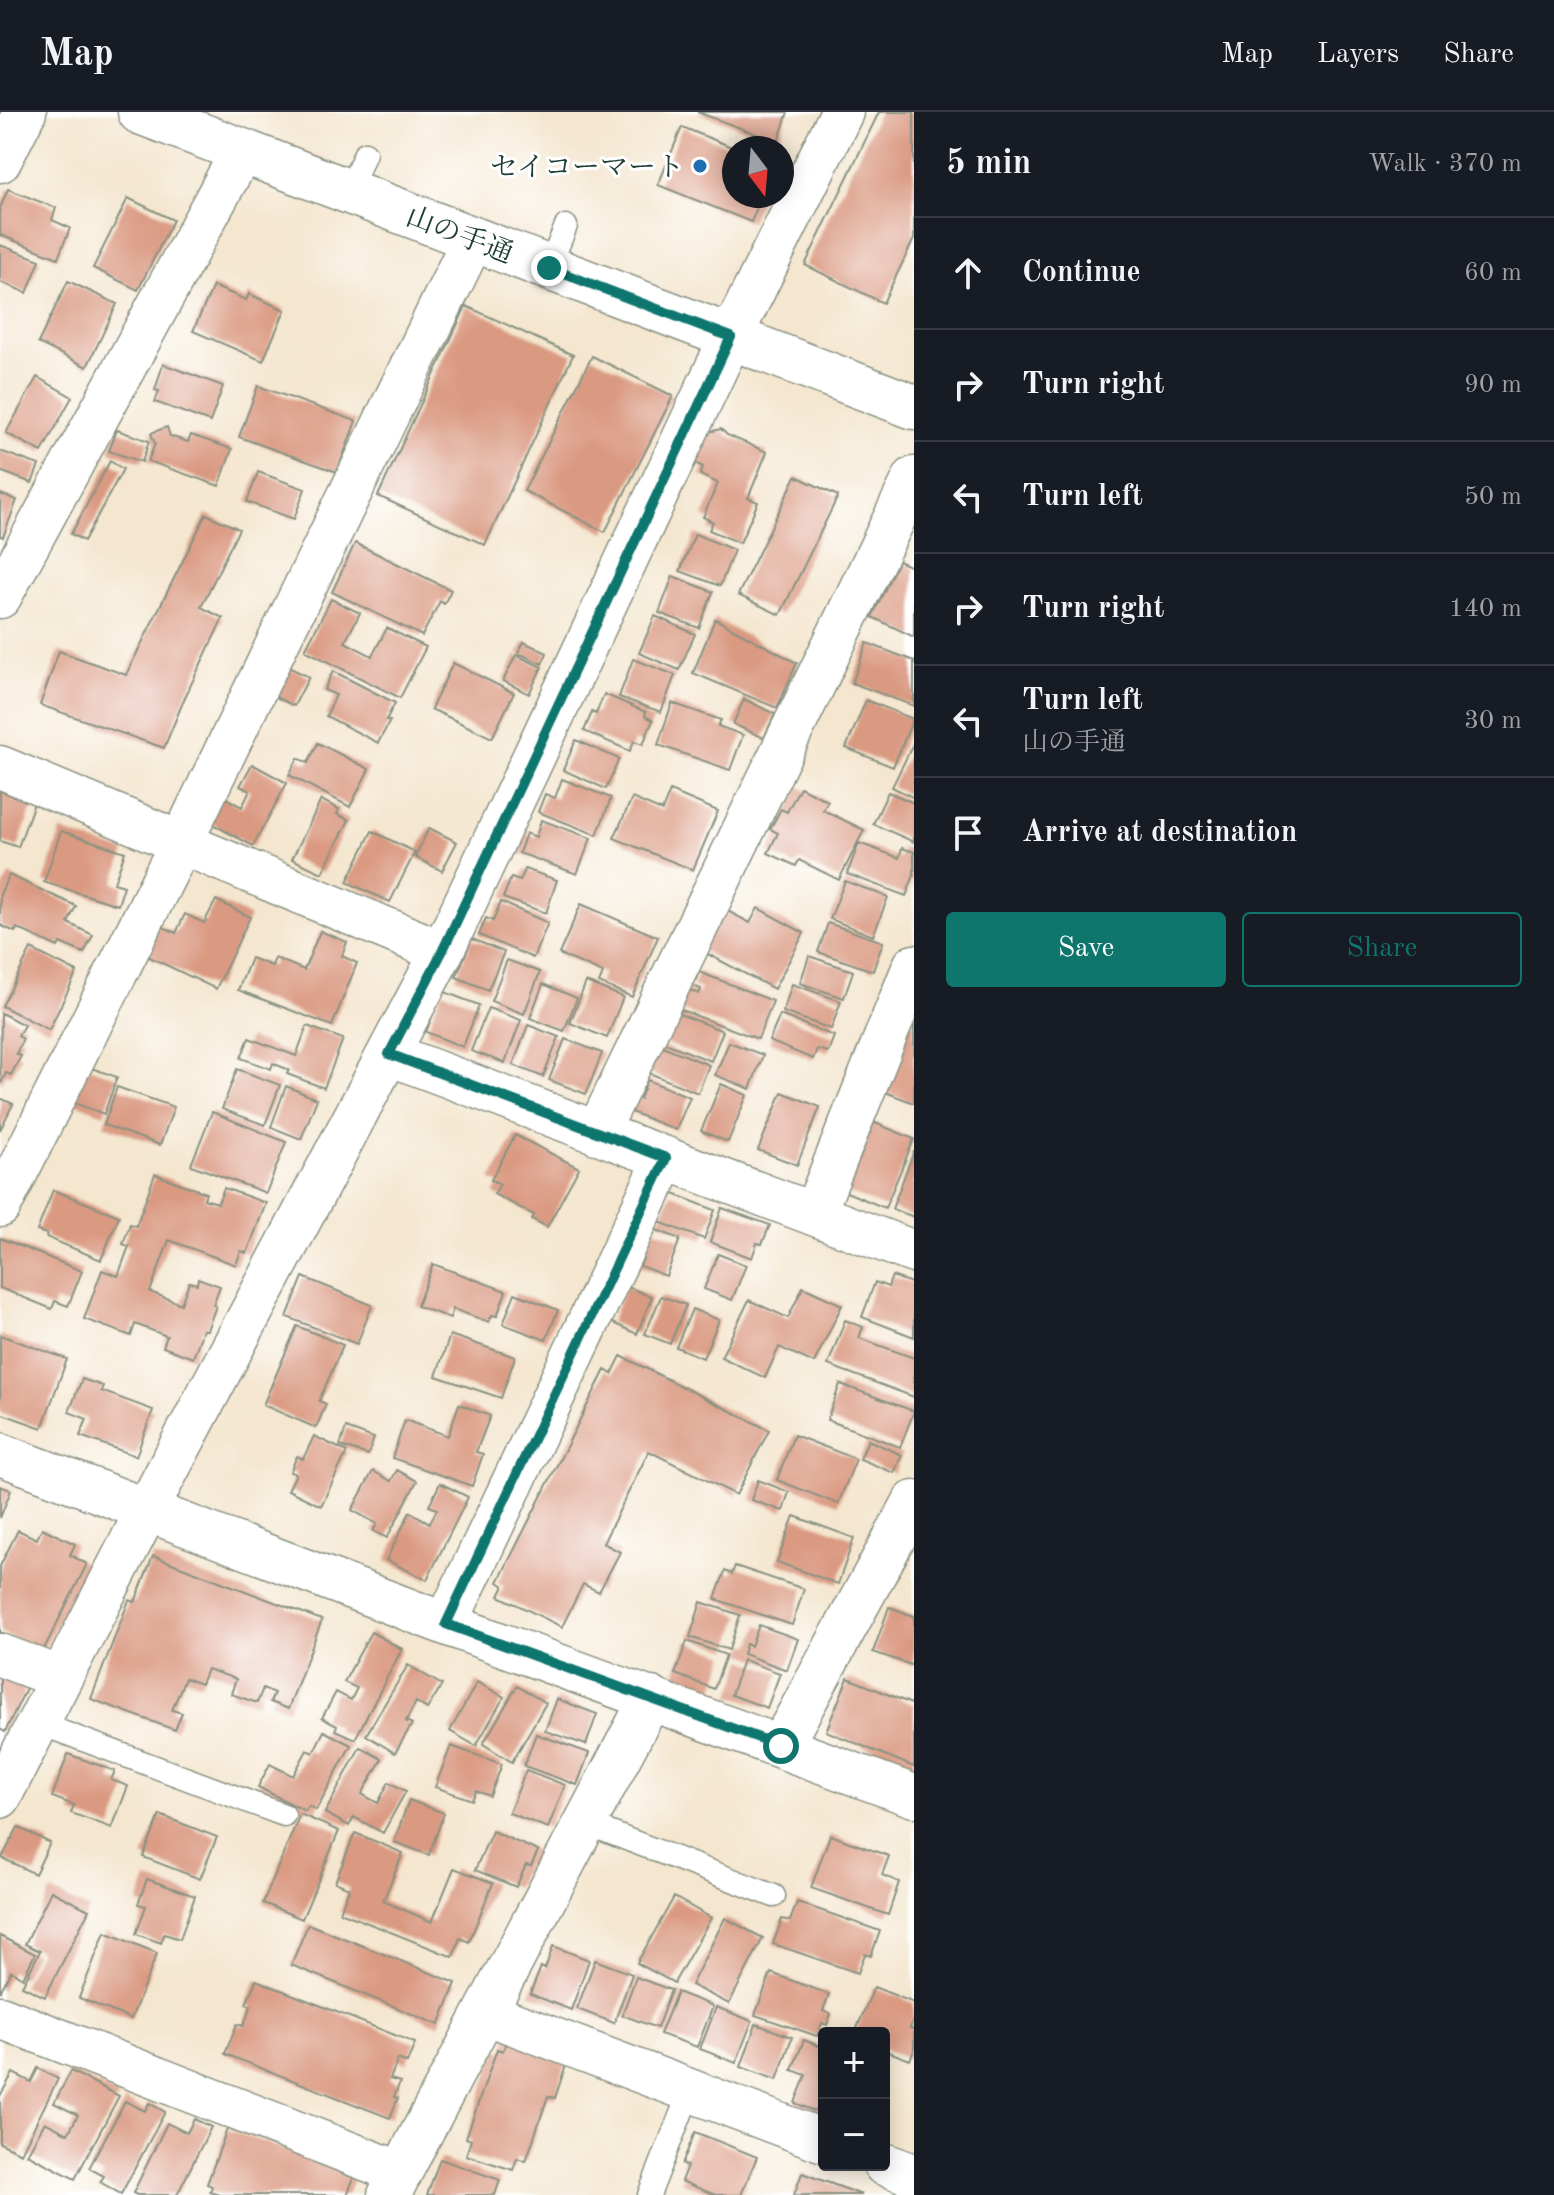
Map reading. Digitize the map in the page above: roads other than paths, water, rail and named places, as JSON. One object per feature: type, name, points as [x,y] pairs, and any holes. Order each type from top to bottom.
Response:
[{"type":"main road","name":"山の手通","points":[[140,112],[242,151],[357,172],[473,239],[914,407]]},
{"type":"street","points":[[0,161],[25,112]]},
{"type":"street","points":[[0,1797],[146,1511],[442,952],[731,337],[842,112]]},
{"type":"street","points":[[0,597],[242,151]]},
{"type":"street","points":[[0,1206],[181,843],[473,239]]},
{"type":"street","points":[[597,1133],[914,478]]},
{"type":"street","points":[[0,767],[442,952]]},
{"type":"street","points":[[814,1214],[914,966]]},
{"type":"street","points":[[389,1054],[914,1252]]},
{"type":"street","points":[[446,1624],[666,1158]]},
{"type":"street","points":[[0,1454],[446,1624],[914,1796]]},
{"type":"street","points":[[781,1746],[912,1510]]},
{"type":"street","points":[[0,1655],[61,1678]]},
{"type":"street","points":[[0,2017],[395,2184],[651,1698]]},
{"type":"street","points":[[485,2013],[818,2139]]},
{"type":"street","points":[[890,2166],[914,2175]]},
{"type":"lane","points":[[549,268],[566,226]]},
{"type":"lane","points":[[38,1723],[284,1815]]},
{"type":"lane","points":[[585,1823],[774,1896]]},
{"type":"lane","points":[[649,2195],[690,2091]]},
{"type":"place","name":"セイコーマート","points":[[700,166]]}]
